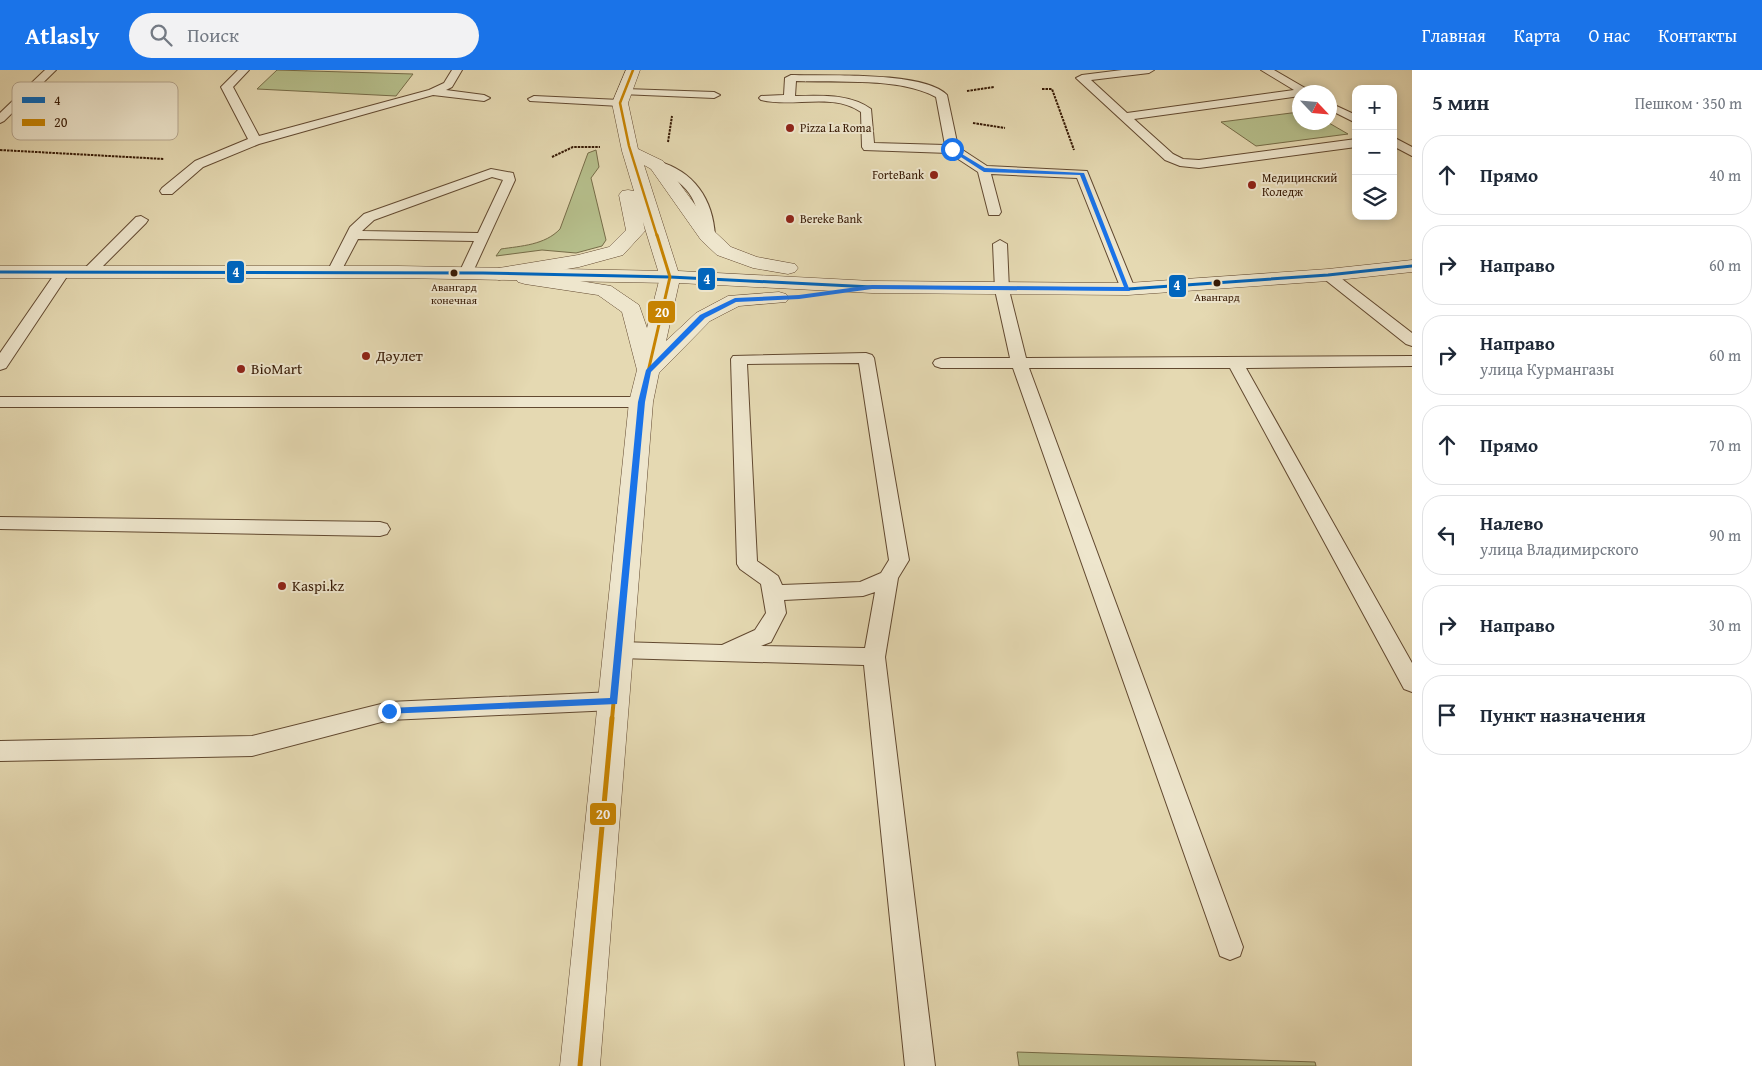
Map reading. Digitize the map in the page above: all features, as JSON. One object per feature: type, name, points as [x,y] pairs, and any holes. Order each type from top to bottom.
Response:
[{"type":"street","points":[[578,1066],[619,650],[641,402],[670,277],[630,151],[623,98],[633,70]]},
{"type":"street","points":[[630,151],[657,165],[708,236],[724,251],[753,262],[828,275],[872,287]]},
{"type":"street","points":[[499,274],[579,261],[616,251],[636,231],[622,168],[630,151]]},
{"type":"street","points":[[0,272],[466,273],[670,277],[872,287],[1002,290],[1128,289],[1328,275],[1412,266]]},
{"type":"street","points":[[499,274],[604,290],[632,309],[648,371]]},
{"type":"street","points":[[648,371],[703,317],[735,300],[799,297],[872,287]]},
{"type":"lane","points":[[39,82],[51,70]]},
{"type":"lane","points":[[244,70],[227,87],[255,141]]},
{"type":"lane","points":[[167,191],[199,164],[255,141],[433,92],[448,85],[457,70]]},
{"type":"lane","points":[[1149,70],[1082,78],[1169,158],[1180,162],[1199,164],[1352,145]]},
{"type":"lane","points":[[1266,70],[1293,85]]},
{"type":"lane","points":[[790,99],[791,78],[897,77],[924,86],[941,95],[952,149]]},
{"type":"lane","points":[[433,92],[484,98]]},
{"type":"lane","points":[[1124,117],[1292,94]]},
{"type":"lane","points":[[534,100],[714,96]]},
{"type":"lane","points":[[765,98],[843,101],[860,104],[867,111],[868,147],[952,149],[984,170],[1082,174],[1128,289]]},
{"type":"lane","points":[[0,119],[12,107]]},
{"type":"lane","points":[[1337,110],[1352,118]]},
{"type":"lane","points":[[1397,143],[1412,152]]},
{"type":"lane","points":[[984,170],[994,212]]},
{"type":"lane","points":[[334,272],[361,222],[369,217],[490,173],[508,176],[508,180],[466,273]]},
{"type":"lane","points":[[90,271],[141,220]]},
{"type":"lane","points":[[353,235],[482,237]]},
{"type":"lane","points":[[1000,244],[1002,290],[1018,363],[1230,947]]},
{"type":"lane","points":[[0,365],[63,272]]},
{"type":"lane","points":[[1328,275],[1412,341]]},
{"type":"lane","points":[[0,340],[19,336]]},
{"type":"lane","points":[[726,652],[762,636],[776,613],[771,581],[747,564],[739,358],[866,358],[899,560],[888,578],[874,657],[920,1066]]},
{"type":"lane","points":[[941,363],[1412,361]]},
{"type":"lane","points":[[1235,363],[1412,683]]},
{"type":"lane","points":[[0,402],[641,402]]},
{"type":"lane","points":[[0,523],[380,529]]},
{"type":"lane","points":[[772,593],[863,589],[888,578]]},
{"type":"lane","points":[[619,650],[874,657]]},
{"type":"lane","points":[[0,751],[252,746],[389,711],[614,701]]},
{"type":"path","points":[[1042,89],[1052,89],[1082,174]]},
{"type":"path","points":[[552,157],[573,147],[605,147]]},
{"type":"path","points":[[0,150],[135,156],[199,164]]},
{"type":"green space","points":[[277,70],[413,74],[396,96],[257,89]]},
{"type":"green space","points":[[1292,113],[1292,130],[1337,130],[1337,128],[1348,134],[1256,146],[1221,122]]},
{"type":"green space","points":[[596,150],[599,167],[591,178],[606,240],[602,246],[576,253],[542,250],[496,256],[501,249],[540,242],[560,229],[588,153]]},
{"type":"green space","points":[[1017,1052],[1315,1062],[1316,1066],[1019,1066]]},
{"type":"transit line","name":"20","points":[[580,1066],[641,402],[670,277],[629,146],[620,103],[633,70]]},
{"type":"transit line","name":"4","points":[[0,272],[483,273],[670,277],[872,287],[1128,289],[1328,275],[1412,266]]},
{"type":"place","name":"Pizza La Roma","points":[[790,128]]},
{"type":"place","name":"ForteBank","points":[[934,175]]},
{"type":"place","name":"Медицинский Коледж","points":[[1252,185]]},
{"type":"place","name":"Bereke Bank","points":[[790,219]]},
{"type":"place","name":"Авангард конечная","points":[[454,273]]},
{"type":"place","name":"Авангард","points":[[1217,283]]},
{"type":"place","name":"Дәулет","points":[[366,356]]},
{"type":"place","name":"BioMart","points":[[241,369]]},
{"type":"place","name":"Kaspi.kz","points":[[282,586]]},
{"type":"route","points":[[389,711],[614,701],[641,402],[648,371],[703,317],[735,300],[799,297],[872,287],[1002,290],[1128,289],[1082,174],[984,170],[952,149]]}]
